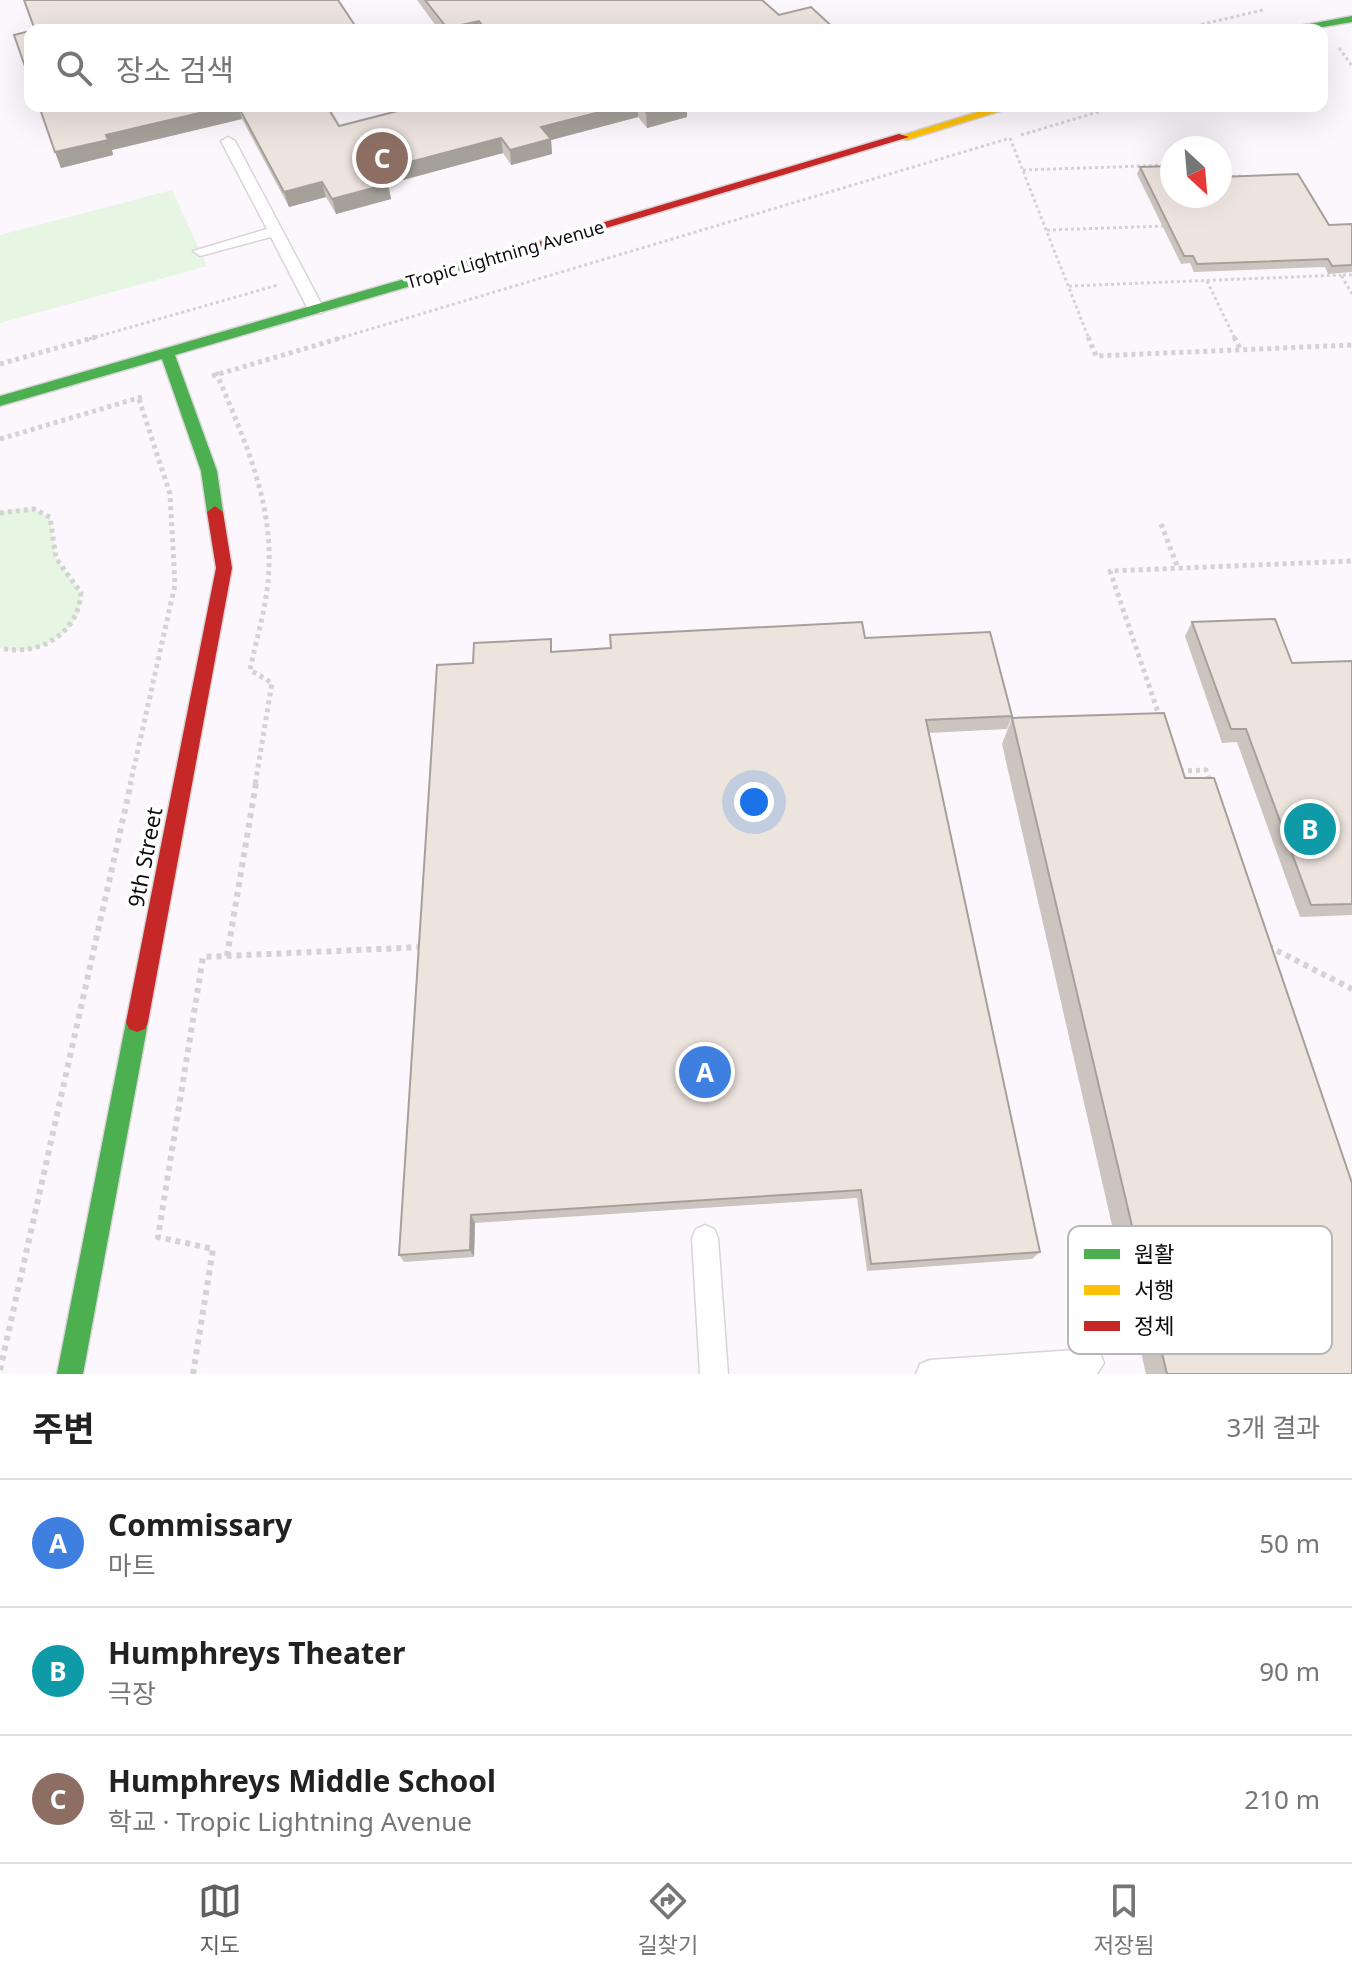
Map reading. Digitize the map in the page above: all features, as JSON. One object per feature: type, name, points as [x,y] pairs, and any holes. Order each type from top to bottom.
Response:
[{"type":"main road","points":[[1321,24],[1352,19]]},
{"type":"main road","name":"Tropic Lightning Avenue","points":[[0,401],[989,112]]},
{"type":"main road","name":"9th Street","points":[[70,1374],[224,568],[209,471],[167,353]]},
{"type":"lane","points":[[228,141],[316,309]]},
{"type":"lane","points":[[200,251],[275,231]]},
{"type":"lane","points":[[705,1238],[714,1374]]},
{"type":"lane","points":[[930,1374],[1090,1363]]},
{"type":"path","points":[[1205,24],[1272,9]]},
{"type":"path","points":[[1339,48],[1352,66]]},
{"type":"path","points":[[0,439],[1098,112]]},
{"type":"path","points":[[1010,138],[1096,356],[1352,345]]},
{"type":"path","points":[[1023,170],[1160,165]]},
{"type":"path","points":[[1232,176],[1242,176],[1246,184]]},
{"type":"path","points":[[1047,230],[1170,226]]},
{"type":"path","points":[[1341,275],[1352,294]]},
{"type":"path","points":[[1069,286],[1352,275]]},
{"type":"path","points":[[1207,281],[1241,350]]},
{"type":"path","points":[[0,1370],[175,585],[170,494],[118,330]]},
{"type":"path","points":[[0,513],[12,509],[34,509],[50,517],[56,558],[81,593],[78,614],[58,638],[28,650],[0,648]]},
{"type":"path","points":[[1161,524],[1178,568]]},
{"type":"path","points":[[1164,729],[1110,571],[1352,561]]},
{"type":"path","points":[[1173,757],[1178,771],[1206,770],[1211,785]]},
{"type":"path","points":[[1264,933],[1269,948],[1352,989]]},
{"type":"path","points":[[193,1374],[213,1249],[158,1237],[203,957],[424,947]]},
{"type":"green space","points":[[172,190],[207,266],[0,323],[0,235]]},
{"type":"green space","points":[[12,509],[34,509],[50,517],[56,558],[81,593],[79,611],[65,631],[56,639],[22,651],[0,648],[0,513]]},
{"type":"building","points":[[24,0],[338,0],[354,24],[33,24]]},
{"type":"building","points":[[425,0],[762,0],[779,15],[811,7],[829,24],[481,24],[479,21],[444,24]]},
{"type":"building","points":[[24,32],[24,64],[14,35]]},
{"type":"building","points":[[41,112],[204,112],[106,135],[108,140],[55,152]]},
{"type":"building","points":[[241,112],[331,112],[339,126],[394,112],[600,112],[541,127],[551,139],[510,150],[501,138],[380,170],[388,184],[332,199],[322,182],[284,192]]},
{"type":"building","points":[[1160,166],[1160,207],[1140,167]]},
{"type":"building","points":[[1298,174],[1329,225],[1352,224],[1352,265],[1332,266],[1328,259],[1197,264],[1193,256],[1184,256],[1160,208],[1232,208],[1232,177]]},
{"type":"building","points":[[1275,619],[1292,663],[1352,661],[1352,904],[1311,905],[1246,729],[1231,729],[1192,622]]},
{"type":"building","points":[[862,622],[865,638],[990,632],[1012,716],[926,720],[1040,1252],[871,1264],[861,1190],[471,1215],[470,1250],[399,1255],[437,665],[473,663],[474,643],[551,639],[551,652],[611,648],[610,635]]},
{"type":"building","points":[[1164,713],[1185,778],[1214,778],[1352,1183],[1352,1374],[1167,1374],[1162,1354],[1332,1354],[1332,1226],[1132,1226],[1012,718]]},
{"type":"traffic: fast","points":[[1321,24],[1352,19]]},
{"type":"traffic: fast","points":[[0,401],[508,253]]},
{"type":"traffic: fast","points":[[167,353],[209,471],[215,512]]},
{"type":"traffic: fast","points":[[70,1374],[137,1022]]},
{"type":"traffic: slow","points":[[903,137],[989,112]]},
{"type":"traffic: jam","points":[[508,253],[903,137]]},
{"type":"traffic: jam","points":[[137,1022],[224,568],[215,512]]},
{"type":"place","name":"Humphreys Middle School","points":[[382,158]]},
{"type":"place","name":"Humphreys Theater","points":[[1310,829]]},
{"type":"place","name":"Commissary","points":[[705,1072]]}]
